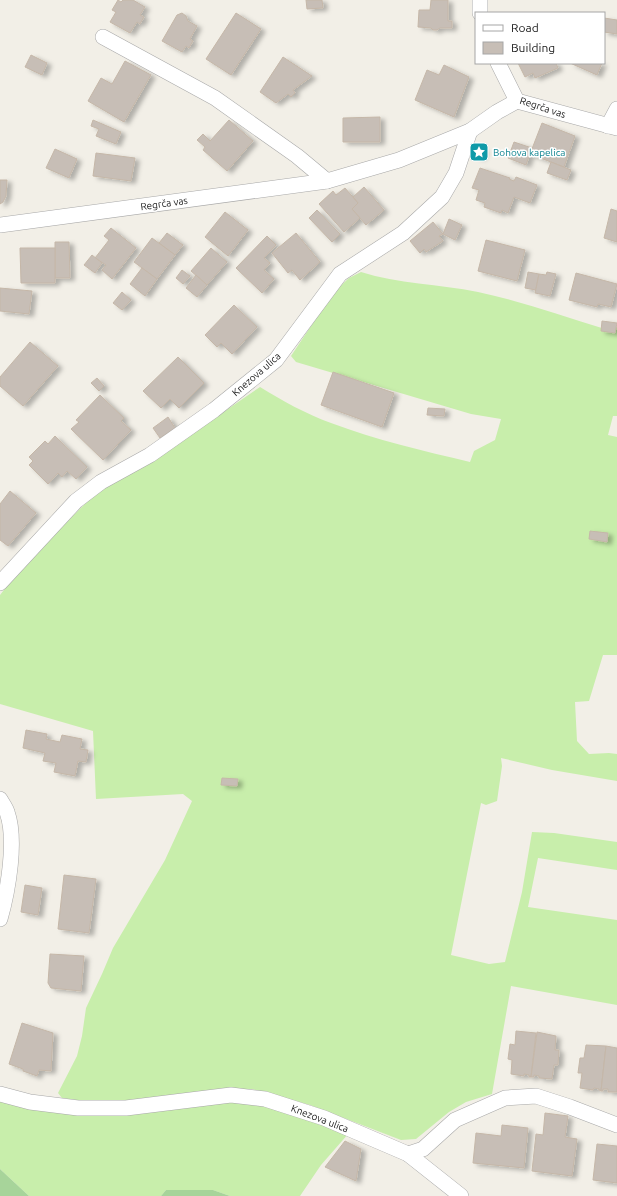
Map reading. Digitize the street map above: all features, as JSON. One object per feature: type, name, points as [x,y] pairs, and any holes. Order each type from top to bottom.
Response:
[{"type":"street","points":[[480,0],[480,12]]},
{"type":"street","points":[[104,37],[215,98],[297,156],[327,181]]},
{"type":"street","name":"Regrča vas","points":[[498,64],[517,101]]},
{"type":"street","name":"Regrča vas","points":[[0,225],[327,181],[399,160],[470,131],[497,112],[517,101],[612,127],[617,109]]},
{"type":"street","name":"Knezova ulica","points":[[0,582],[76,501],[102,482],[150,455],[214,410],[276,360],[340,274],[403,233],[442,197],[456,173],[470,131]]},
{"type":"street","points":[[0,799],[7,812],[11,832],[10,866],[4,906],[0,919]]},
{"type":"street","name":"Knezova ulica","points":[[0,1094],[30,1102],[78,1108],[126,1108],[231,1095],[265,1099],[324,1118],[408,1154],[461,1196]]},
{"type":"street","points":[[408,1154],[423,1149],[455,1120],[505,1098],[536,1096],[570,1106],[617,1125]]},
{"type":"green space","points":[[361,272],[389,279],[478,292],[526,304],[605,329],[617,327],[617,416],[613,416],[608,435],[617,437],[617,655],[603,655],[589,701],[575,702],[577,741],[589,754],[617,754],[617,781],[552,770],[501,758],[502,766],[497,801],[486,805],[481,803],[451,955],[489,964],[505,962],[522,892],[532,832],[554,833],[617,842],[617,870],[538,858],[528,907],[617,920],[617,1005],[511,986],[492,1094],[466,1102],[449,1112],[416,1139],[401,1140],[310,1105],[252,1089],[212,1090],[113,1102],[84,1101],[62,1098],[58,1093],[77,1056],[82,1036],[86,1008],[113,948],[165,860],[192,801],[183,794],[96,799],[93,731],[0,704],[0,595],[26,562],[92,497],[120,477],[152,461],[260,387],[304,411],[348,429],[400,445],[470,462],[474,451],[495,440],[501,419],[471,414],[296,362],[291,356],[333,293],[349,278]]},
{"type":"green space","points":[[232,1100],[276,1109],[349,1133],[321,1165],[300,1196],[230,1196],[213,1190],[166,1190],[161,1196],[29,1196],[0,1169],[0,1101]]},
{"type":"green space","points":[[0,1169],[29,1196],[0,1196]]},
{"type":"green space","points":[[166,1190],[213,1190],[230,1196],[161,1196]]},
{"type":"building","points":[[118,0],[121,2],[123,0],[133,0],[145,7],[140,15],[144,17],[140,24],[137,22],[130,33],[110,22],[116,12],[112,10]]},
{"type":"building","points":[[306,0],[322,0],[323,8],[307,9]]},
{"type":"building","points":[[431,0],[448,0],[448,21],[452,21],[452,28],[440,28],[433,30],[431,28],[418,27],[419,10],[430,10]]},
{"type":"building","points":[[182,13],[186,16],[188,21],[197,26],[190,39],[193,41],[189,48],[186,46],[182,52],[162,41],[177,15]]},
{"type":"building","points":[[236,13],[261,29],[231,75],[206,59]]},
{"type":"building","points":[[605,18],[617,20],[617,34],[605,32]]},
{"type":"building","points":[[31,55],[47,63],[42,75],[25,67]]},
{"type":"building","points":[[283,57],[312,76],[293,90],[295,93],[291,97],[288,94],[276,103],[260,92]]},
{"type":"building","points":[[125,61],[151,75],[124,122],[88,101],[101,78],[112,84]]},
{"type":"building","points":[[518,64],[556,64],[558,68],[535,78],[533,73],[525,77]]},
{"type":"building","points":[[572,64],[602,64],[597,75]]},
{"type":"building","points":[[444,65],[469,77],[454,117],[415,100],[427,70],[439,75]]},
{"type":"building","points":[[380,117],[380,142],[343,142],[343,118]]},
{"type":"building","points":[[93,120],[121,132],[116,144],[96,136],[99,129],[91,126]]},
{"type":"building","points":[[229,120],[253,141],[227,171],[203,150],[205,147],[197,140],[203,134],[210,141]]},
{"type":"building","points":[[542,123],[575,136],[564,167],[530,154]]},
{"type":"building","points":[[514,142],[532,148],[526,165],[508,158]]},
{"type":"building","points":[[476,146],[484,150],[480,158],[473,154]]},
{"type":"building","points":[[55,149],[77,159],[69,178],[46,168]]},
{"type":"building","points":[[96,153],[135,158],[131,181],[93,176]]},
{"type":"building","points":[[551,162],[571,170],[567,180],[547,173]]},
{"type":"building","points":[[480,168],[510,178],[509,179],[514,181],[516,177],[537,185],[530,203],[514,197],[508,213],[502,210],[501,213],[484,207],[485,203],[476,200],[479,190],[472,188]]},
{"type":"building","points":[[0,180],[7,180],[6,196],[0,204]]},
{"type":"building","points":[[364,187],[384,210],[366,225],[352,209],[358,203],[353,197]]},
{"type":"building","points":[[345,188],[358,203],[352,209],[360,218],[344,232],[319,204],[333,191],[336,195]]},
{"type":"building","points":[[611,209],[617,211],[617,242],[604,238]]},
{"type":"building","points":[[317,210],[340,234],[332,242],[309,218]]},
{"type":"building","points":[[225,212],[248,230],[228,256],[205,237]]},
{"type":"building","points":[[449,219],[462,225],[455,240],[443,234]]},
{"type":"building","points":[[433,222],[443,234],[439,236],[443,241],[426,252],[424,249],[420,253],[410,241]]},
{"type":"building","points":[[111,228],[136,248],[112,279],[102,270],[106,265],[95,258],[109,240],[104,236]]},
{"type":"building","points":[[167,233],[183,245],[175,255],[159,243]]},
{"type":"building","points":[[296,233],[320,262],[300,280],[292,270],[288,273],[272,253]]},
{"type":"building","points":[[267,236],[276,245],[264,258],[270,263],[264,270],[274,279],[262,293],[236,268]]},
{"type":"building","points":[[152,238],[175,255],[157,279],[134,262]]},
{"type":"building","points":[[486,240],[525,250],[517,281],[478,271]]},
{"type":"building","points":[[55,242],[69,242],[70,278],[55,278]]},
{"type":"building","points":[[20,248],[55,248],[55,283],[21,283]]},
{"type":"building","points":[[211,248],[227,262],[207,285],[191,271]]},
{"type":"building","points":[[92,255],[102,263],[95,273],[84,265]]},
{"type":"building","points":[[142,268],[157,279],[145,296],[130,284]]},
{"type":"building","points":[[182,270],[190,276],[183,284],[176,278]]},
{"type":"building","points":[[528,272],[539,274],[536,290],[525,288]]},
{"type":"building","points":[[547,272],[556,274],[550,296],[535,293],[539,274],[546,275]]},
{"type":"building","points":[[576,273],[617,284],[611,307],[598,304],[597,307],[569,300]]},
{"type":"building","points":[[196,275],[207,285],[197,297],[186,288]]},
{"type":"building","points":[[0,288],[32,291],[29,314],[0,311]]},
{"type":"building","points":[[122,292],[131,300],[122,310],[113,303]]},
{"type":"building","points":[[234,305],[257,327],[232,354],[221,343],[217,347],[205,335]]},
{"type":"building","points":[[602,321],[617,323],[615,333],[601,331]]},
{"type":"building","points":[[30,342],[58,366],[23,406],[0,386],[0,377]]},
{"type":"building","points":[[178,357],[204,383],[179,408],[170,399],[161,408],[143,391]]},
{"type":"building","points":[[333,372],[394,393],[382,427],[321,405]]},
{"type":"building","points":[[97,378],[104,386],[99,391],[91,383]]},
{"type":"building","points":[[100,395],[124,418],[121,421],[131,430],[103,460],[71,429],[79,422],[76,420]]},
{"type":"building","points":[[428,408],[445,409],[444,416],[427,415]]},
{"type":"building","points":[[168,417],[175,428],[160,438],[153,428]]},
{"type":"building","points":[[55,436],[87,467],[76,479],[67,471],[62,477],[58,473],[48,484],[29,465],[33,461],[29,457],[45,441],[48,444]]},
{"type":"building","points":[[10,491],[36,513],[8,546],[0,540],[0,504]]},
{"type":"building","points":[[590,531],[608,533],[607,542],[589,539]]},
{"type":"building","points":[[26,730],[47,734],[46,739],[60,742],[62,735],[82,739],[80,749],[88,750],[86,762],[78,761],[75,776],[54,772],[56,763],[43,761],[45,753],[23,748]]},
{"type":"building","points":[[222,778],[238,779],[237,786],[221,785]]},
{"type":"building","points":[[64,875],[96,879],[89,933],[58,929]]},
{"type":"building","points":[[25,885],[42,888],[38,915],[21,912]]},
{"type":"building","points":[[50,954],[84,956],[81,991],[51,988],[48,983]]},
{"type":"building","points":[[22,1023],[53,1033],[51,1071],[39,1070],[37,1076],[9,1064]]},
{"type":"building","points":[[516,1031],[536,1033],[531,1077],[524,1074],[524,1076],[511,1074],[512,1060],[508,1059],[510,1044],[515,1045]]},
{"type":"building","points":[[537,1032],[556,1036],[555,1050],[559,1050],[558,1065],[554,1065],[552,1079],[539,1078],[539,1076],[534,1075],[534,1077],[531,1077]]},
{"type":"building","points":[[586,1045],[606,1046],[601,1091],[594,1088],[593,1090],[580,1088],[582,1073],[578,1073],[580,1058],[584,1058]]},
{"type":"building","points":[[606,1046],[617,1048],[617,1092],[608,1092],[608,1089],[603,1089],[603,1091],[601,1091]]},
{"type":"building","points":[[545,1113],[568,1116],[565,1137],[577,1139],[572,1176],[532,1171],[536,1134],[543,1135]]},
{"type":"building","points":[[502,1125],[528,1128],[524,1168],[473,1163],[476,1133],[501,1136]]},
{"type":"building","points":[[345,1141],[361,1149],[356,1181],[325,1167]]},
{"type":"building","points":[[597,1144],[617,1146],[617,1183],[593,1180]]},
{"type":"place","name":"Bohova kapelica","points":[[479,152]]}]
